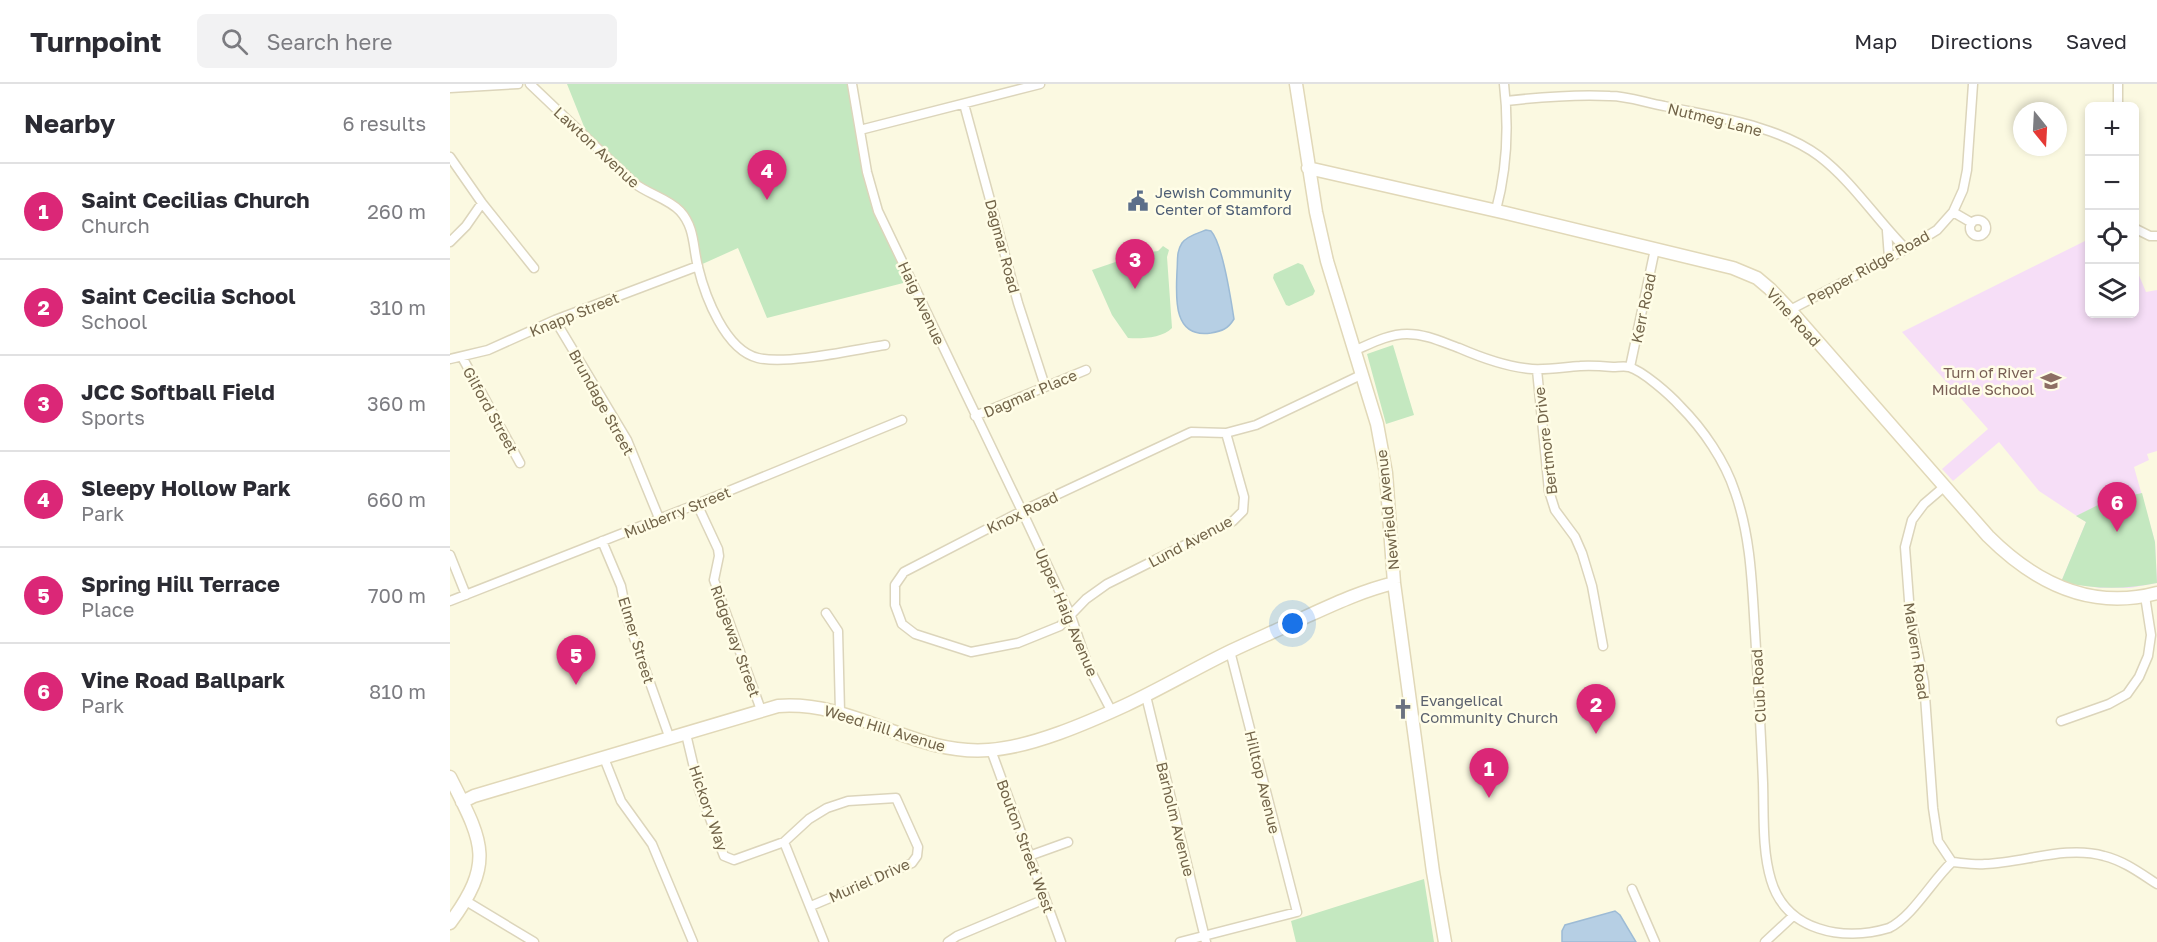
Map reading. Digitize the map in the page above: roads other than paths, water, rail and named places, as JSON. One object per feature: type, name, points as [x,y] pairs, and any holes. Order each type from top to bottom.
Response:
[{"type":"main road","name":"Newfield Avenue","points":[[1296,84],[1316,212],[1328,261],[1377,424],[1386,473],[1394,583],[1433,872],[1445,942]]},
{"type":"main road","name":"Vine Road","points":[[1308,168],[1496,210],[1745,272],[1770,289],[1790,310],[2007,556],[2041,579],[2081,594],[2120,598],[2151,595]]},
{"type":"main road","name":"Weed Hill Avenue","points":[[462,802],[474,796],[761,710],[795,705],[840,712],[935,746],[962,751],[991,750],[1067,731],[1146,696],[1230,651],[1367,590],[1394,583]]},
{"type":"main road","points":[[450,777],[477,839],[480,859],[476,881],[466,902],[450,923]]},
{"type":"street","points":[[450,88],[460,85],[518,84]]},
{"type":"street","name":"Lawton Avenue","points":[[530,84],[634,183],[680,211],[688,223],[698,266],[720,326],[747,354],[769,360],[885,345]]},
{"type":"street","name":"Haig Avenue","points":[[852,84],[867,172],[878,211],[1022,511]]},
{"type":"street","points":[[860,130],[1040,84]]},
{"type":"street","points":[[1496,210],[1505,170],[1506,101],[1504,84]]},
{"type":"street","name":"Pepper Ridge Road","points":[[1790,310],[1906,249],[1937,230],[1953,212],[1963,190],[1967,170],[1973,84]]},
{"type":"street","points":[[2118,84],[2118,102]]},
{"type":"street","name":"Nutmeg Lane","points":[[1506,101],[1550,96],[1613,96],[1730,120],[1789,138],[1818,156],[1841,176],[1887,231],[1906,249]]},
{"type":"street","name":"Dagmar Road","points":[[964,104],[1018,303],[1045,386]]},
{"type":"street","points":[[450,157],[482,203],[534,268]]},
{"type":"street","points":[[450,242],[466,226],[482,203]]},
{"type":"street","points":[[1953,212],[1972,223]]},
{"type":"street","points":[[2139,230],[2150,236],[2157,236]]},
{"type":"street","points":[[1887,231],[1890,258]]},
{"type":"street","name":"Kerr Road","points":[[1630,367],[1655,249]]},
{"type":"street","name":"Knapp Street","points":[[450,359],[488,350],[555,320],[698,266]]},
{"type":"street","name":"Brundage Street","points":[[555,320],[627,441],[659,518]]},
{"type":"street","points":[[1356,350],[1381,339],[1405,333],[1427,336],[1514,368],[1630,367]]},
{"type":"street","name":"Gilford Street","points":[[462,357],[520,463]]},
{"type":"street","name":"Club Road","points":[[1630,367],[1666,391],[1695,421],[1718,457],[1735,490],[1746,532],[1754,610],[1766,853],[1774,891],[1794,916],[1810,929],[1827,937],[1850,939],[1872,935],[1904,918],[1952,862]]},
{"type":"street","name":"Bertmore Drive","points":[[1537,369],[1549,491],[1555,510],[1575,537],[1582,553],[1592,586],[1603,646]]},
{"type":"street","name":"Dagmar Place","points":[[975,416],[1086,370]]},
{"type":"street","name":"Knox Road","points":[[1071,616],[1060,626],[1018,643],[971,652],[915,634],[902,624],[895,605],[895,585],[904,572],[1022,511],[1191,432],[1226,433],[1256,425],[1363,374]]},
{"type":"street","name":"Mulberry Street","points":[[450,601],[902,420]]},
{"type":"street","name":"Lund Avenue","points":[[1071,616],[1086,599],[1107,584],[1233,521],[1243,511],[1244,497],[1226,433]]},
{"type":"street","name":"Malvern Road","points":[[1945,486],[1924,504],[1912,520],[1905,547],[1910,614],[1924,682],[1933,808],[1938,841],[1952,862]]},
{"type":"street","name":"Ridgeway Street","points":[[697,504],[718,549],[719,556],[714,580],[761,710]]},
{"type":"street","name":"Upper Haig Avenue","points":[[1022,511],[1071,616],[1088,666],[1112,711]]},
{"type":"street","name":"Elmer Street","points":[[602,542],[621,586],[628,621],[670,739]]},
{"type":"street","points":[[450,555],[466,595]]},
{"type":"street","points":[[2061,721],[2109,704],[2127,694],[2139,677],[2148,656],[2151,635],[2151,595]]},
{"type":"street","points":[[826,613],[838,631],[840,712]]},
{"type":"street","name":"Hilltop Avenue","points":[[1205,939],[1297,912],[1230,651]]},
{"type":"street","name":"Barholm Avenue","points":[[1146,696],[1205,939]]},
{"type":"street","name":"Hickory Way","points":[[686,734],[699,789],[724,856],[734,860],[784,842]]},
{"type":"street","name":"Bouton Street West","points":[[991,750],[1061,942]]},
{"type":"street","points":[[604,758],[621,801],[652,844],[693,942]]},
{"type":"street","name":"Muriel Drive","points":[[784,842],[809,819],[827,808],[848,801],[897,798],[918,847],[917,856],[912,863],[811,906]]},
{"type":"street","points":[[784,842],[824,942]]},
{"type":"street","points":[[1029,856],[1068,842]]},
{"type":"street","points":[[1952,862],[1984,864],[2070,853],[2088,853],[2105,856],[2130,866],[2157,884]]},
{"type":"street","points":[[1632,889],[1655,942]]},
{"type":"street","points":[[948,942],[957,936],[1045,899]]},
{"type":"street","points":[[466,902],[534,942]]},
{"type":"street","points":[[1765,942],[1794,916]]},
{"type":"street","points":[[1180,942],[1205,939]]},
{"type":"water","points":[[1206,230],[1211,231],[1219,248],[1234,319],[1222,330],[1198,333],[1183,323],[1179,314],[1176,292],[1178,257],[1180,246],[1184,241]]},
{"type":"water","points":[[1615,911],[1620,915],[1636,942],[1562,942],[1562,931],[1565,925]]},
{"type":"place","name":"Sleepy Hollow Park","points":[[767,200]]},
{"type":"place","name":"Jewish Community Center of Stamford","points":[[1138,201]]},
{"type":"place","name":"JCC Softball Field","points":[[1135,289]]},
{"type":"place","name":"Turn of River Middle School","points":[[2051,381]]},
{"type":"place","name":"Vine Road Ballpark","points":[[2117,532]]},
{"type":"place","name":"Spring Hill Terrace","points":[[576,685]]},
{"type":"place","name":"Evangelical Community Church","points":[[1403,709]]},
{"type":"place","name":"Saint Cecilia School","points":[[1596,734]]},
{"type":"place","name":"Saint Cecilias Church","points":[[1489,798]]}]
